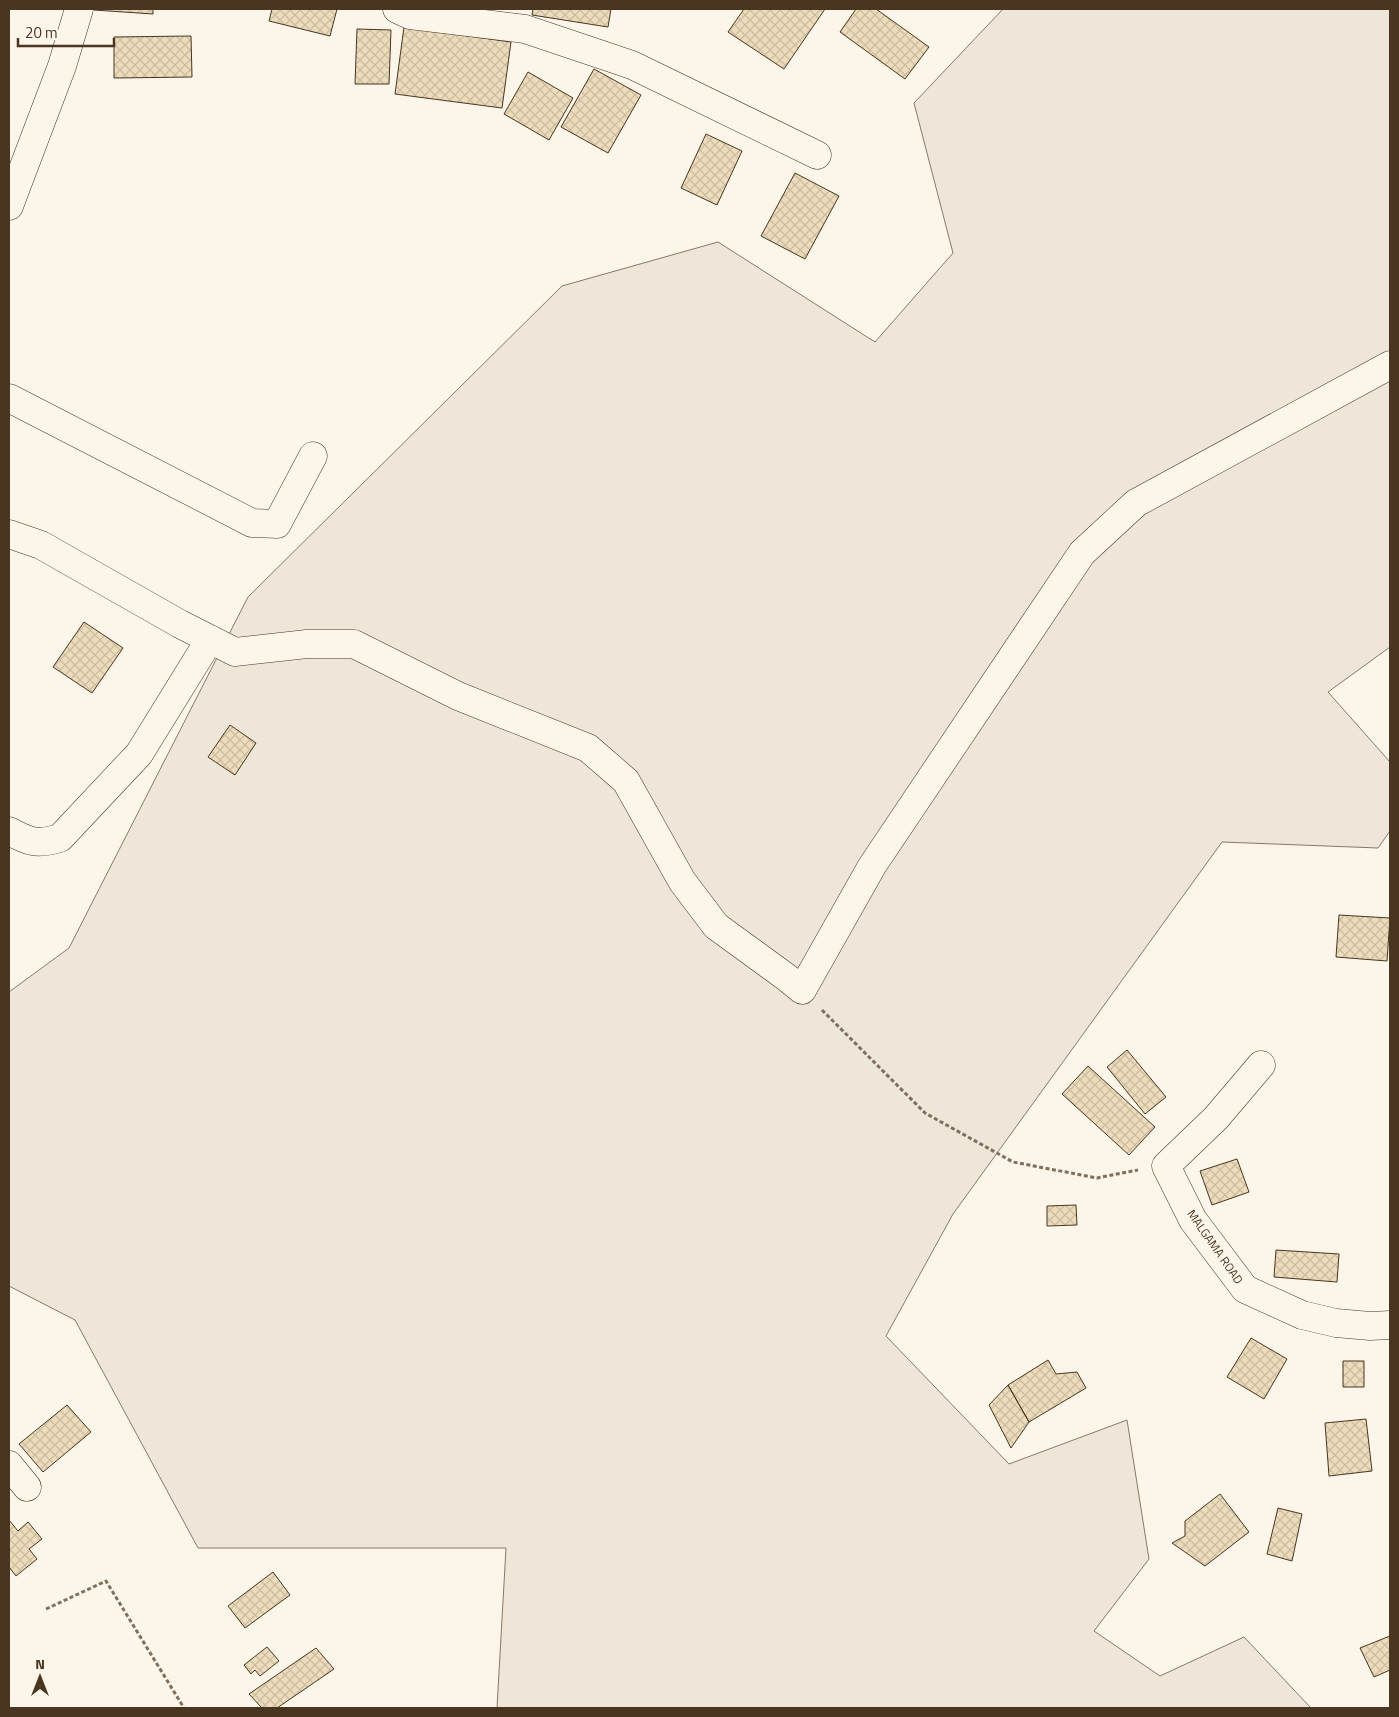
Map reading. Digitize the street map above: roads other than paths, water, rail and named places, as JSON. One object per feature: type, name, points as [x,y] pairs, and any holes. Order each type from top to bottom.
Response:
[{"type":"street","points":[[9,206],[62,66],[79,9]]},
{"type":"street","points":[[397,9],[410,15],[526,29],[632,65],[817,155]]},
{"type":"street","points":[[9,534],[41,545],[180,624],[235,652],[307,644],[354,644],[458,696],[588,748],[626,781],[682,881],[716,926],[802,990],[872,866],[1082,553],[1136,503],[1390,365]]},
{"type":"street","points":[[9,398],[252,523],[277,524],[313,456]]},
{"type":"street","points":[[9,831],[27,841],[47,842],[60,838],[139,754],[210,639]]},
{"type":"street","name":"MALGAMA ROAD","points":[[1262,1064],[1216,1118],[1166,1166],[1193,1220],[1244,1289],[1302,1315],[1336,1323],[1370,1326],[1390,1325]]},
{"type":"street","points":[[9,1465],[27,1487]]}]
